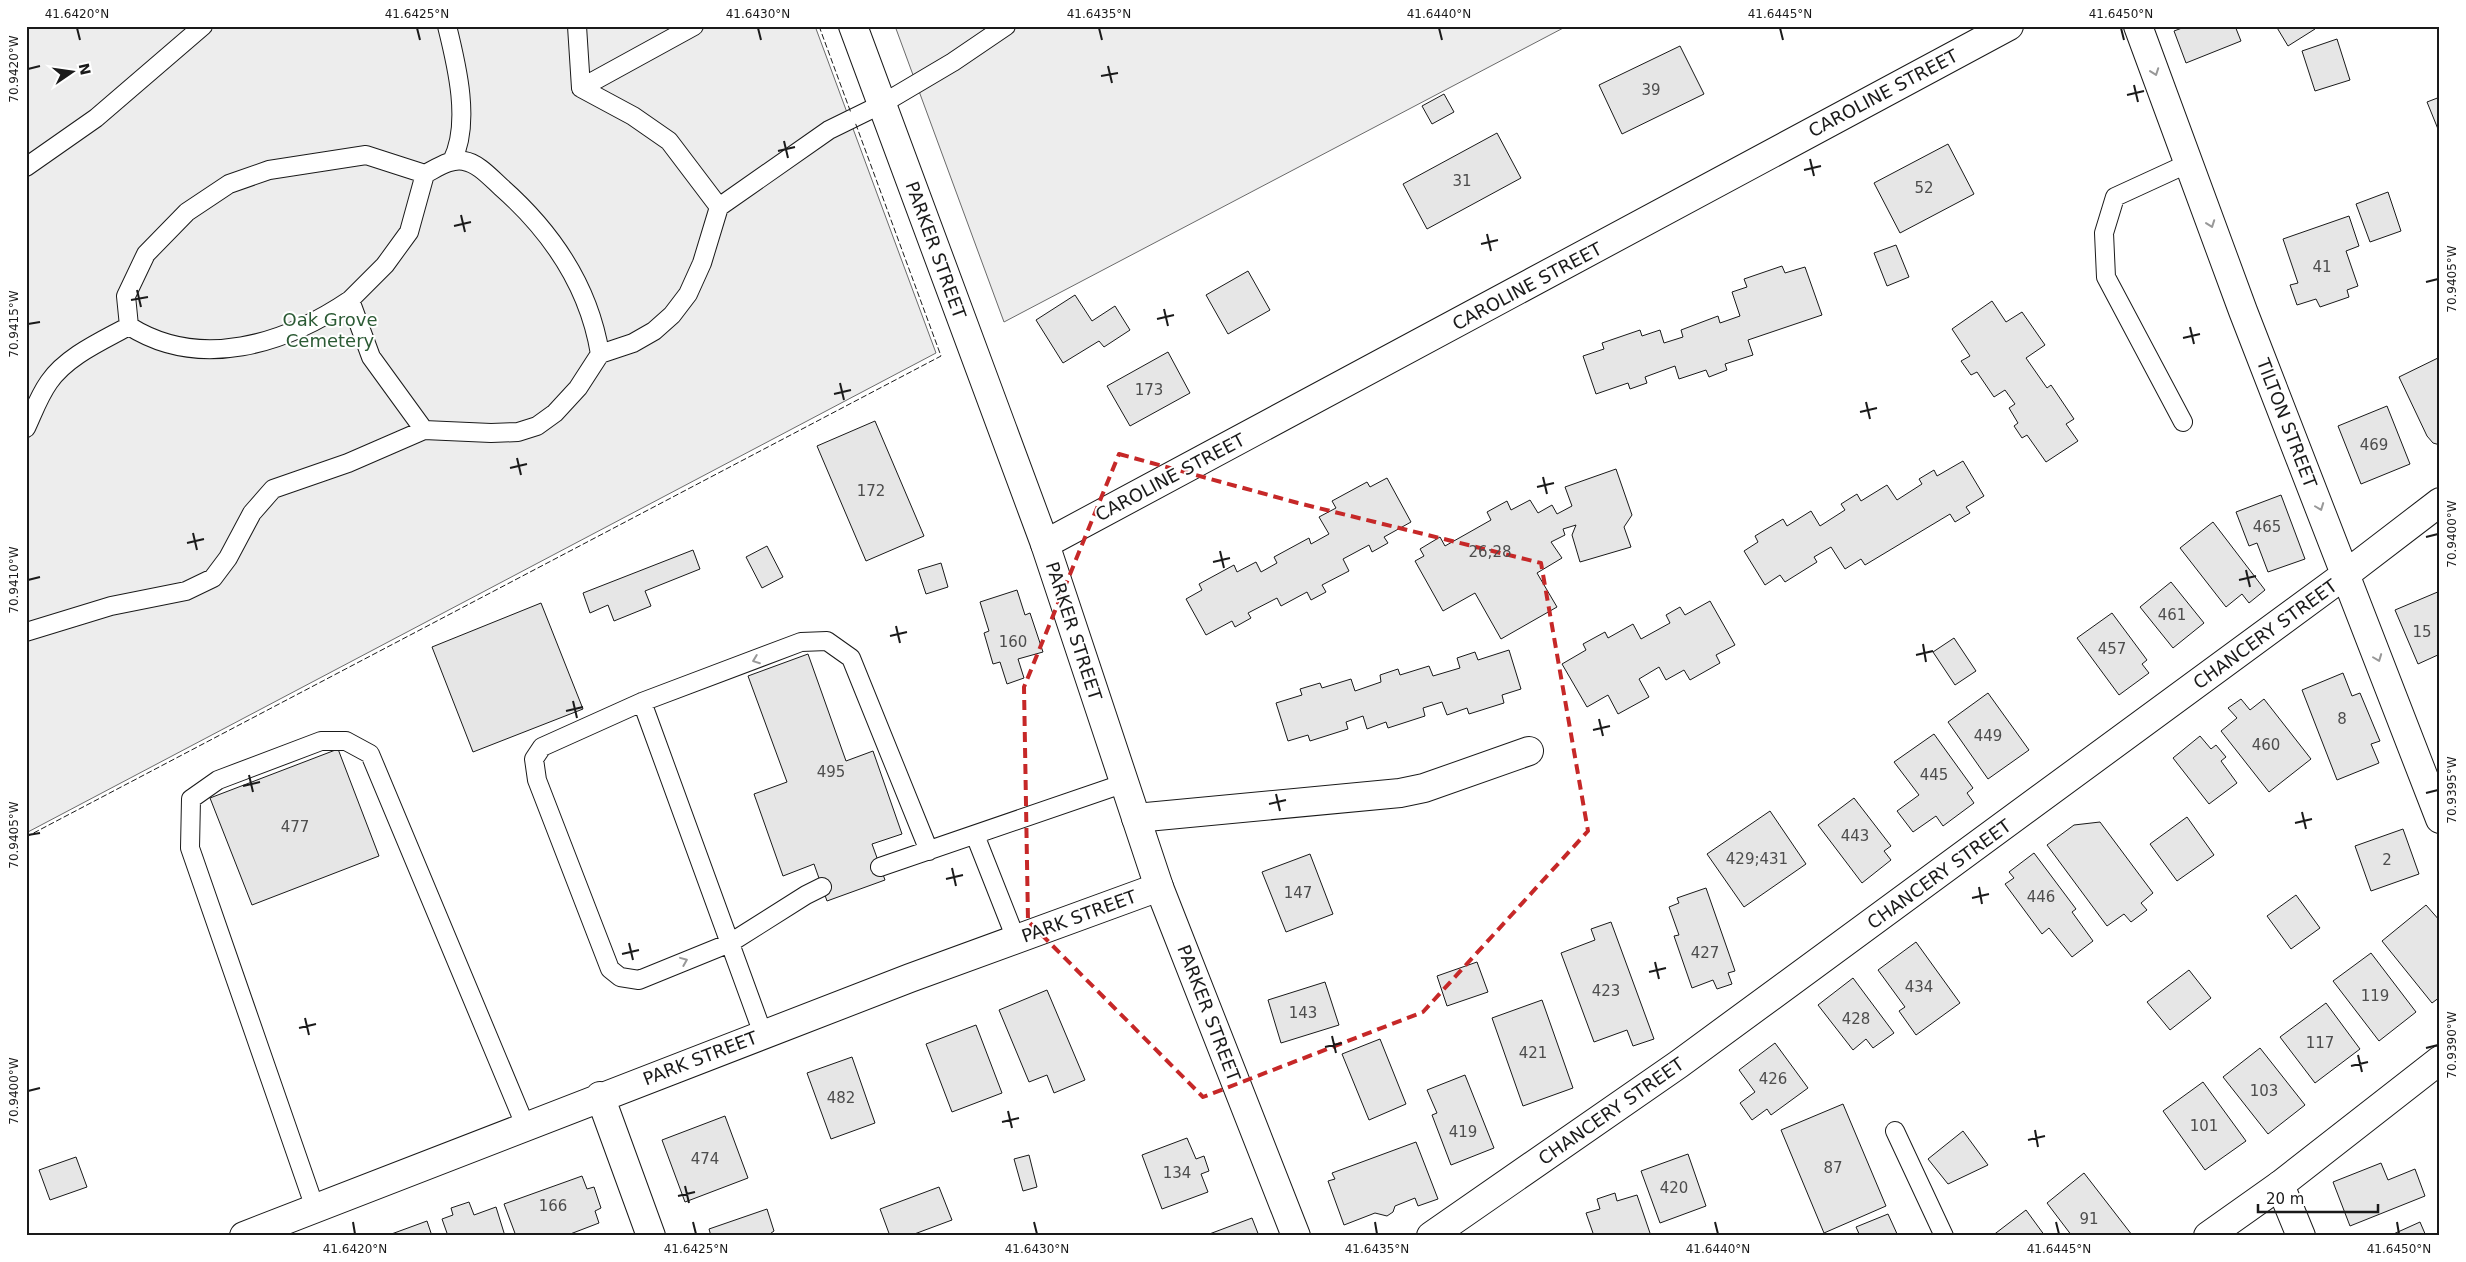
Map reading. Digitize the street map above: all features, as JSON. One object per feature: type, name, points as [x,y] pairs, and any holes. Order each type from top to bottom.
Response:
[{"type":"street","name":"PARKER STREET","points":[[853,26],[1045,544],[1159,886],[1296,1236]]},
{"type":"street","name":"CAROLINE STREET","points":[[1045,544],[2009,26]]},
{"type":"street","name":"TILTON STREET","points":[[2138,26],[2440,818]]},
{"type":"street","name":"CHANCERY STREET","points":[[1431,1236],[1687,1058],[2346,574],[2440,502]]},
{"type":"street","points":[[1136,818],[1400,793],[1424,788],[1529,751]]},
{"type":"street","name":"PARK STREET","points":[[244,1236],[600,1096],[1159,886]]},
{"type":"street","points":[[2208,1236],[2280,1185],[2440,1060]]},
{"type":"street","points":[[600,1096],[651,1236]]},
{"type":"street","points":[[2280,1185],[2301,1236]]},
{"type":"lane","points":[[26,167],[96,118],[203,26]]},
{"type":"lane","points":[[447,26],[453,50],[462,121],[458,148],[452,161]]},
{"type":"lane","points":[[577,26],[581,88]]},
{"type":"lane","points":[[581,88],[694,26]]},
{"type":"lane","points":[[26,632],[111,606],[186,591],[213,578],[228,558],[252,513],[273,489],[348,463],[424,430],[491,433],[518,432],[537,426],[555,413],[578,388],[600,354],[633,343],[654,331],[672,315],[688,294],[702,263],[719,207],[829,130],[882,104],[953,62],[1006,26]]},
{"type":"lane","points":[[581,88],[633,116],[669,141],[719,207]]},
{"type":"lane","points":[[129,326],[126,296],[146,254],[187,212],[229,184],[269,170],[366,155],[425,174],[452,161],[464,161],[476,166],[538,222],[567,264],[584,294],[600,354]]},
{"type":"lane","points":[[2182,422],[2106,277],[2104,233],[2115,197],[2189,163]]},
{"type":"lane","points":[[129,326],[145,336],[180,347],[232,349],[257,344],[297,331],[350,300],[385,265],[409,232],[425,174]]},
{"type":"lane","points":[[350,300],[371,357],[424,430]]},
{"type":"lane","points":[[26,428],[41,394],[58,372],[85,350],[129,326]]},
{"type":"lane","points":[[822,887],[730,943],[638,980],[620,977],[610,969],[536,780],[534,759],[542,747],[642,702],[801,642],[827,641],[850,658],[929,851]]},
{"type":"lane","points":[[642,702],[763,1034]]},
{"type":"lane","points":[[315,1208],[190,848],[191,799],[218,780],[321,740],[346,741],[370,754],[525,1125]]},
{"type":"lane","points":[[880,868],[1125,784]]},
{"type":"lane","points":[[975,836],[1016,939]]},
{"type":"lane","points":[[1894,1131],[1944,1236]]},
{"type":"highlighted area","points":[[1119,454],[1298,503],[1541,563],[1588,831],[1423,1012],[1203,1097],[1028,921],[1024,687]]},
{"type":"green space","name":"Oak Grove Cemetery","points":[[26,26],[815,26],[936,353],[26,833]]},
{"type":"green space","points":[[895,26],[1567,26],[1004,322]]},
{"type":"building","points":[[2181,26],[2235,26],[2241,41],[2186,63],[2174,31],[2182,28]]},
{"type":"building","points":[[2276,26],[2313,26],[2315,29],[2288,46]]},
{"type":"building","points":[[2337,39],[2350,80],[2315,91],[2302,51]]},
{"type":"building","points":[[1680,46],[1704,94],[1622,134],[1599,85]]},
{"type":"building","points":[[1444,94],[1454,112],[1432,124],[1422,106]]},
{"type":"building","points":[[2440,97],[2440,134],[2427,102]]},
{"type":"building","points":[[1497,133],[1521,178],[1427,229],[1403,184]]},
{"type":"building","points":[[1948,144],[1974,194],[1900,233],[1874,183]]},
{"type":"building","points":[[2388,192],[2401,231],[2370,242],[2356,204]]},
{"type":"building","points":[[2349,216],[2359,246],[2346,251],[2358,286],[2347,290],[2349,297],[2320,307],[2316,299],[2297,305],[2290,285],[2298,283],[2283,239]]},
{"type":"building","points":[[1896,245],[1909,277],[1887,286],[1874,253]]},
{"type":"building","points":[[1782,266],[1785,273],[1805,267],[1822,315],[1748,340],[1753,355],[1725,364],[1727,370],[1709,377],[1706,370],[1679,379],[1675,366],[1645,377],[1647,383],[1630,389],[1628,383],[1596,394],[1583,356],[1604,349],[1602,343],[1640,330],[1642,336],[1660,330],[1664,343],[1683,337],[1681,330],[1718,316],[1720,323],[1740,316],[1732,292],[1747,287],[1744,279]]},
{"type":"building","points":[[1248,271],[1270,310],[1228,334],[1206,295]]},
{"type":"building","points":[[1075,295],[1092,321],[1115,306],[1130,330],[1104,347],[1099,341],[1063,363],[1036,320]]},
{"type":"building","points":[[1992,301],[2006,322],[2022,312],[2045,345],[2026,358],[2047,388],[2051,385],[2074,419],[2066,424],[2078,441],[2046,462],[2027,435],[2022,438],[2014,426],[2018,423],[2009,408],[2015,404],[2005,390],[1994,397],[1977,372],[1971,375],[1961,361],[1970,356],[1952,329]]},
{"type":"building","points":[[1168,352],[1190,393],[1130,426],[1107,386]]},
{"type":"building","points":[[2440,357],[2440,445],[2433,443],[2427,436],[2399,377]]},
{"type":"building","points":[[2387,406],[2410,464],[2361,484],[2338,426]]},
{"type":"building","points":[[875,421],[924,536],[866,561],[817,446]]},
{"type":"building","points":[[1963,461],[1984,496],[1966,507],[1970,513],[1955,522],[1950,514],[1865,565],[1861,559],[1845,569],[1831,547],[1814,557],[1817,562],[1785,582],[1780,575],[1765,585],[1744,551],[1758,542],[1755,536],[1783,519],[1787,526],[1811,511],[1820,526],[1845,510],[1841,504],[1857,494],[1861,501],[1887,485],[1897,500],[1922,484],[1919,479],[1934,470],[1937,476]]},
{"type":"building","points":[[1616,469],[1632,515],[1624,527],[1631,547],[1580,562],[1572,535],[1576,525],[1563,529],[1565,535],[1551,542],[1562,558],[1537,573],[1557,607],[1501,639],[1475,593],[1443,611],[1415,561],[1424,556],[1420,549],[1440,537],[1445,546],[1491,520],[1487,512],[1507,501],[1511,510],[1530,500],[1538,513],[1552,505],[1557,514],[1572,506],[1565,487]]},
{"type":"building","points":[[1387,478],[1411,522],[1384,537],[1388,543],[1372,552],[1369,545],[1343,559],[1349,571],[1322,585],[1326,592],[1311,600],[1307,592],[1281,606],[1277,598],[1248,613],[1251,618],[1235,627],[1232,621],[1206,635],[1186,599],[1202,590],[1199,584],[1234,565],[1237,572],[1256,562],[1261,572],[1277,563],[1274,557],[1309,538],[1311,544],[1329,534],[1319,517],[1336,508],[1332,501],[1367,482],[1370,487]]},
{"type":"building","points":[[2281,495],[2305,559],[2268,572],[2257,543],[2249,546],[2236,512]]},
{"type":"building","points":[[2213,522],[2265,590],[2249,603],[2242,594],[2226,607],[2180,548]]},
{"type":"building","points":[[767,546],[783,577],[762,588],[746,557]]},
{"type":"building","points":[[693,550],[700,569],[645,591],[651,606],[614,621],[608,605],[590,613],[583,593]]},
{"type":"building","points":[[941,563],[948,587],[926,594],[918,570]]},
{"type":"building","points":[[2171,582],[2204,623],[2173,648],[2140,607]]},
{"type":"building","points":[[1017,590],[1025,615],[1030,613],[1043,652],[1018,659],[1024,678],[1007,684],[1000,662],[993,664],[984,633],[989,631],[980,602]]},
{"type":"building","points":[[2440,591],[2440,654],[2418,664],[2395,610]]},
{"type":"building","points":[[1710,601],[1735,645],[1716,655],[1720,663],[1690,680],[1684,670],[1666,680],[1659,667],[1639,679],[1649,697],[1618,714],[1608,695],[1587,707],[1562,664],[1586,650],[1583,644],[1605,632],[1608,638],[1633,624],[1641,639],[1670,623],[1666,615],[1680,607],[1685,615]]},
{"type":"building","points":[[541,603],[583,709],[473,752],[432,647]]},
{"type":"building","points":[[2112,613],[2147,660],[2142,664],[2149,673],[2119,695],[2077,638]]},
{"type":"building","points":[[1954,638],[1976,671],[1955,685],[1933,652]]},
{"type":"building","points":[[1509,650],[1521,689],[1502,695],[1504,703],[1469,714],[1467,708],[1447,715],[1442,702],[1423,708],[1425,716],[1388,728],[1386,722],[1367,729],[1363,716],[1346,722],[1348,729],[1310,741],[1308,735],[1288,741],[1276,703],[1302,695],[1300,689],[1320,683],[1322,688],[1351,679],[1355,691],[1381,682],[1380,675],[1398,669],[1400,675],[1429,666],[1433,676],[1460,668],[1457,658],[1475,652],[1478,660]]},
{"type":"building","points":[[808,654],[846,761],[873,751],[902,834],[872,844],[885,880],[827,901],[814,864],[783,876],[754,794],[787,782],[748,676]]},
{"type":"building","points":[[2343,673],[2352,696],[2360,693],[2380,741],[2371,744],[2379,763],[2337,780],[2302,690]]},
{"type":"building","points":[[1988,693],[2029,750],[1988,779],[1948,722]]},
{"type":"building","points":[[2241,699],[2250,710],[2264,699],[2311,759],[2269,792],[2221,731],[2237,718],[2228,708]]},
{"type":"building","points":[[1934,734],[1973,788],[1967,793],[1974,803],[1943,826],[1936,816],[1913,832],[1897,811],[1919,795],[1894,762]]},
{"type":"building","points":[[2200,736],[2211,749],[2216,745],[2226,757],[2221,761],[2237,783],[2209,804],[2173,758]]},
{"type":"building","points":[[338,749],[379,856],[252,905],[210,798]]},
{"type":"building","points":[[1854,798],[1891,846],[1884,851],[1891,860],[1862,883],[1818,825]]},
{"type":"building","points":[[1770,811],[1806,864],[1744,907],[1707,854]]},
{"type":"building","points":[[2187,817],[2214,855],[2177,881],[2150,844]]},
{"type":"building","points":[[2100,822],[2153,893],[2141,903],[2147,910],[2131,922],[2124,914],[2107,926],[2047,845],[2074,825]]},
{"type":"building","points":[[2403,829],[2419,874],[2371,891],[2355,846]]},
{"type":"building","points":[[2034,853],[2076,909],[2072,912],[2093,941],[2072,957],[2049,928],[2042,934],[2005,884],[2014,878],[2009,872]]},
{"type":"building","points":[[1310,854],[1333,914],[1286,932],[1262,872]]},
{"type":"building","points":[[1706,888],[1735,971],[1728,973],[1732,984],[1717,989],[1713,980],[1692,988],[1674,936],[1679,935],[1669,907],[1679,903],[1677,898]]},
{"type":"building","points":[[2296,895],[2320,928],[2291,949],[2267,916]]},
{"type":"building","points":[[2426,905],[2440,921],[2440,997],[2432,1003],[2382,941]]},
{"type":"building","points":[[1611,922],[1654,1039],[1633,1046],[1627,1030],[1594,1042],[1561,953],[1595,940],[1591,929]]},
{"type":"building","points":[[1916,942],[1960,1003],[1916,1035],[1899,1011],[1905,1007],[1878,970]]},
{"type":"building","points":[[2371,953],[2416,1012],[2379,1041],[2333,981]]},
{"type":"building","points":[[1477,962],[1488,992],[1447,1006],[1437,976]]},
{"type":"building","points":[[2189,970],[2211,998],[2170,1030],[2147,1002]]},
{"type":"building","points":[[1853,978],[1894,1033],[1873,1048],[1866,1039],[1853,1050],[1818,1005]]},
{"type":"building","points":[[1325,982],[1339,1025],[1281,1043],[1268,1000]]},
{"type":"building","points":[[1047,990],[1085,1080],[1054,1093],[1047,1075],[1029,1082],[999,1010]]},
{"type":"building","points":[[1542,1000],[1573,1088],[1523,1106],[1492,1018]]},
{"type":"building","points":[[2326,1003],[2360,1049],[2315,1083],[2280,1037]]},
{"type":"building","points":[[976,1025],[1002,1093],[952,1112],[926,1044]]},
{"type":"building","points":[[1380,1039],[1406,1104],[1369,1120],[1342,1054]]},
{"type":"building","points":[[1775,1043],[1808,1088],[1771,1115],[1767,1109],[1752,1120],[1740,1103],[1755,1092],[1739,1070]]},
{"type":"building","points":[[2260,1048],[2305,1105],[2268,1134],[2223,1077]]},
{"type":"building","points":[[852,1057],[875,1123],[831,1139],[807,1073]]},
{"type":"building","points":[[1465,1075],[1494,1148],[1451,1165],[1432,1115],[1437,1113],[1427,1090]]},
{"type":"building","points":[[2203,1082],[2246,1141],[2205,1170],[2163,1111]]},
{"type":"building","points":[[1843,1104],[1886,1206],[1824,1233],[1781,1130]]},
{"type":"building","points":[[725,1116],[748,1178],[685,1202],[662,1140]]},
{"type":"building","points":[[1963,1131],[1988,1165],[1948,1184],[1928,1159]]},
{"type":"building","points":[[1187,1138],[1196,1159],[1204,1156],[1209,1171],[1201,1174],[1208,1192],[1162,1209],[1142,1155]]},
{"type":"building","points":[[1416,1142],[1438,1199],[1418,1206],[1415,1198],[1395,1206],[1393,1212],[1387,1216],[1375,1213],[1344,1225],[1328,1181],[1335,1179],[1332,1173]]},
{"type":"building","points":[[1688,1154],[1706,1206],[1660,1223],[1641,1171]]},
{"type":"building","points":[[1029,1155],[1037,1187],[1023,1191],[1014,1159]]},
{"type":"building","points":[[76,1157],[87,1187],[50,1200],[39,1170]]},
{"type":"building","points":[[2381,1163],[2388,1180],[2415,1169],[2425,1196],[2350,1226],[2333,1182]]},
{"type":"building","points":[[2084,1173],[2132,1235],[2072,1236],[2047,1203]]},
{"type":"building","points":[[582,1176],[587,1189],[594,1187],[601,1208],[595,1211],[599,1223],[565,1236],[516,1236],[504,1204]]},
{"type":"building","points":[[939,1187],[952,1220],[909,1236],[890,1236],[880,1209]]},
{"type":"building","points":[[1615,1193],[1617,1201],[1637,1195],[1651,1236],[1594,1236],[1586,1213],[1600,1209],[1597,1199]]},
{"type":"building","points":[[469,1202],[474,1215],[496,1207],[505,1236],[448,1236],[442,1219],[453,1215],[451,1208]]},
{"type":"building","points":[[767,1209],[774,1231],[767,1236],[711,1236],[709,1229]]},
{"type":"building","points":[[2026,1210],[2045,1236],[1992,1236]]},
{"type":"building","points":[[1888,1214],[1898,1236],[1860,1236],[1856,1227]]},
{"type":"building","points":[[1252,1218],[1259,1236],[1204,1236]]},
{"type":"building","points":[[427,1221],[432,1236],[386,1236]]},
{"type":"building","points":[[2420,1222],[2426,1236],[2389,1236]]},
{"type":"fence","points":[[819,26],[851,113]]},
{"type":"fence","points":[[26,837],[941,356],[855,122]]}]
